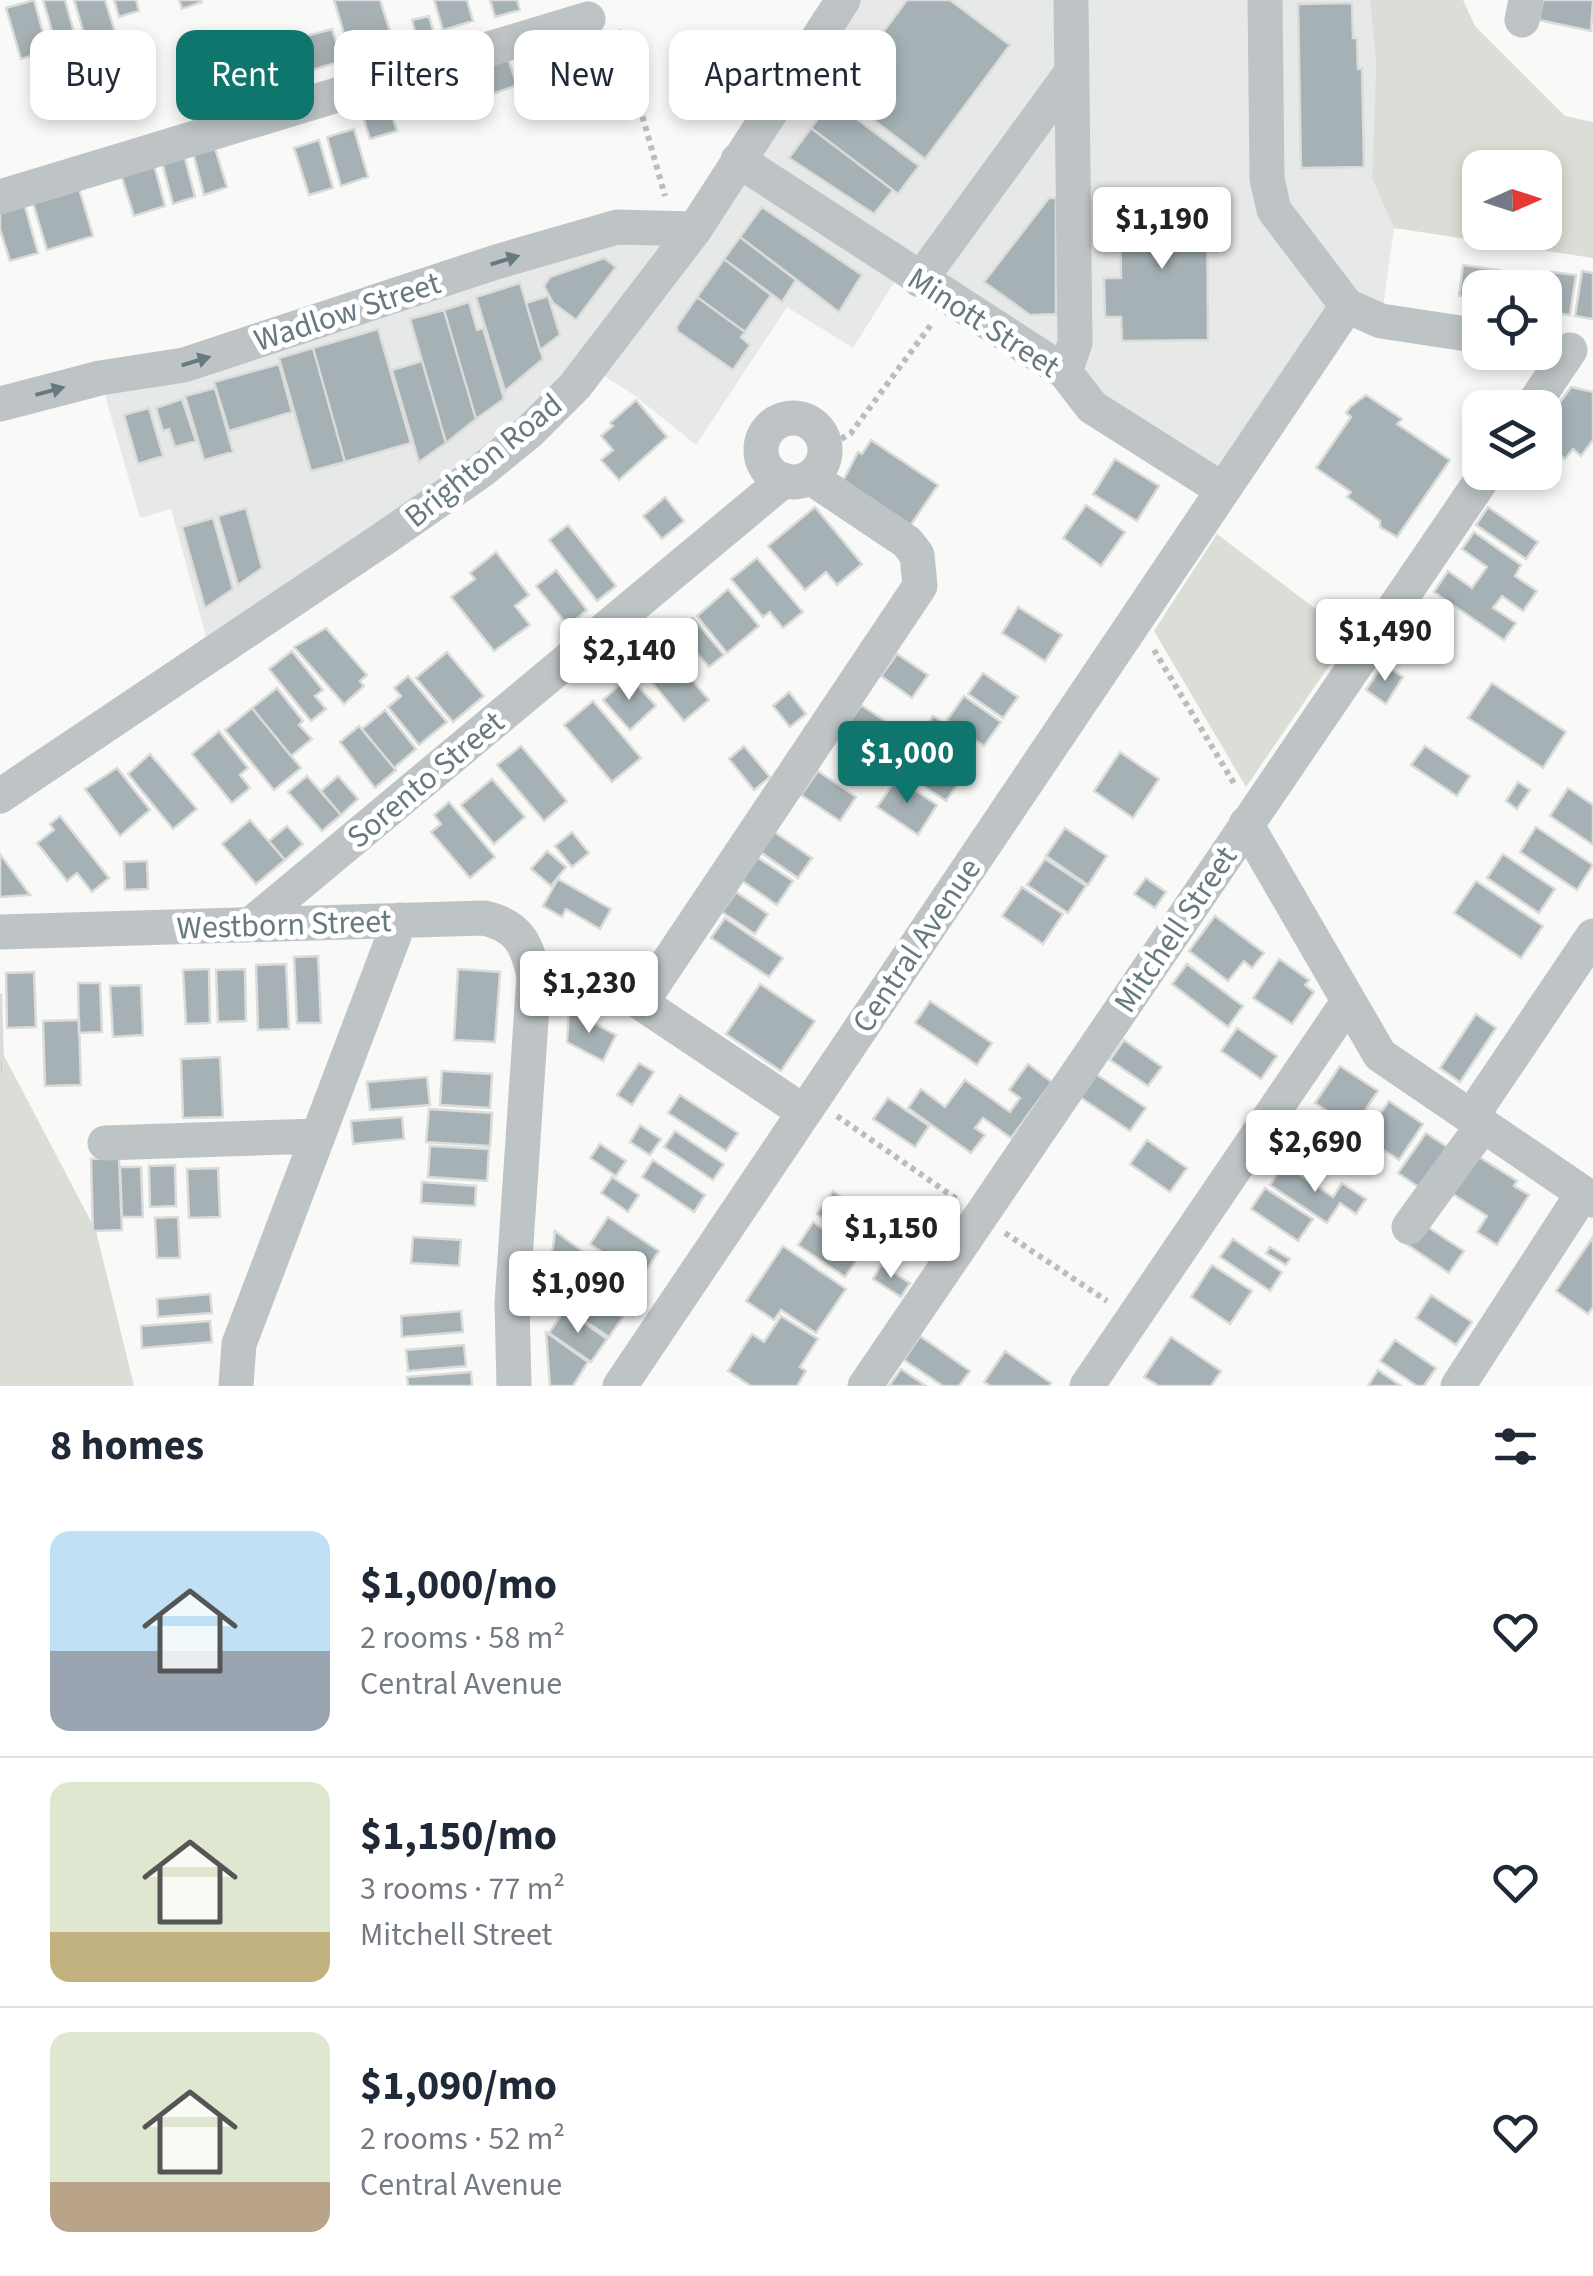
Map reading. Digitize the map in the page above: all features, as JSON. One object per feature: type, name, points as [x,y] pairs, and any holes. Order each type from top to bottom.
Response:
[{"type":"street","name":"Brighton Road","points":[[0,796],[386,537],[529,432],[575,386],[694,229],[844,0]]},
{"type":"street","points":[[1065,372],[1074,343],[1070,0]]},
{"type":"street","points":[[1265,0],[1268,196],[1274,210],[1346,306],[1381,320],[1462,333]]},
{"type":"street","points":[[0,197],[602,19]]},
{"type":"street","points":[[935,289],[1072,73]]},
{"type":"street","name":"Minott Street","points":[[738,160],[1065,372],[1092,407],[1223,490]]},
{"type":"street","name":"Wadlow Street","points":[[0,404],[100,378],[184,365],[618,226],[694,229]]},
{"type":"street","name":"Central Avenue","points":[[620,1386],[1346,306]]},
{"type":"street","points":[[1543,390],[1570,350]]},
{"type":"street","points":[[806,469],[908,542],[917,555],[920,586],[642,1003],[808,1105]]},
{"type":"street","name":"Sorento Street","points":[[250,925],[806,469]]},
{"type":"street","name":"Mitchell Street","points":[[866,1386],[1475,490]]},
{"type":"street","points":[[1250,820],[1380,1055],[1588,1196],[1458,1386]]},
{"type":"street","name":"Westborn Street","points":[[0,932],[484,918],[504,922],[519,934],[529,960]]},
{"type":"street","points":[[236,1386],[239,1344],[400,920]]},
{"type":"street","points":[[1410,1227],[1593,937]]},
{"type":"street","points":[[514,1386],[512,1302],[529,960]]},
{"type":"street","points":[[1087,1386],[1348,1002]]},
{"type":"street","points":[[105,1143],[318,1136]]},
{"type":"path","points":[[602,19],[662,192],[694,229]]},
{"type":"path","points":[[806,469],[851,433],[935,289]]},
{"type":"path","points":[[1166,670],[1250,820]]},
{"type":"path","points":[[529,960],[642,1003]]},
{"type":"path","points":[[808,1105],[1133,1318]]},
{"type":"shaded area","points":[[843,0],[1370,0],[1376,64],[1372,179],[1394,228],[1381,321],[1346,306],[1223,490],[902,270],[853,348],[787,307],[696,445],[634,395],[590,367],[211,655],[171,509],[140,518],[100,378],[496,262],[695,229],[765,120],[896,120],[896,30],[824,30]]},
{"type":"shaded area","points":[[1370,0],[1463,0],[1475,26],[1565,116],[1593,122],[1593,258],[1540,250],[1562,250],[1562,150],[1462,150],[1462,238],[1394,228],[1372,179],[1376,64]]},
{"type":"shaded area","points":[[1217,534],[1350,635],[1246,787],[1154,631]]},
{"type":"shaded area","points":[[0,1048],[96,1231],[134,1386],[0,1386]]},
{"type":"building","points":[[34,0],[42,30],[30,30],[30,56],[21,59],[6,8]]},
{"type":"building","points":[[43,0],[65,0],[73,30],[52,30]]},
{"type":"building","points":[[74,0],[105,0],[114,30],[83,30]]},
{"type":"building","points":[[114,0],[136,0],[139,11],[119,17]]},
{"type":"building","points":[[179,0],[201,0],[202,2],[182,9]]},
{"type":"building","points":[[334,0],[380,0],[390,30],[343,30]]},
{"type":"building","points":[[434,0],[467,0],[473,21],[443,30]]},
{"type":"building","points":[[490,0],[517,0],[520,10],[495,17]]},
{"type":"building","points":[[907,0],[950,0],[1010,45],[925,159],[874,120],[896,120],[896,30],[885,30]]},
{"type":"building","points":[[1543,0],[1593,0],[1591,31],[1539,20]]},
{"type":"building","points":[[1352,3],[1353,38],[1357,38],[1358,69],[1362,68],[1364,167],[1301,168],[1298,4]]},
{"type":"building","points":[[429,16],[433,30],[415,30],[412,20]]},
{"type":"building","points":[[332,29],[334,63],[314,69],[314,34]]},
{"type":"building","points":[[507,56],[514,86],[494,93],[494,61]]},
{"type":"building","points":[[364,120],[394,120],[397,131],[370,139]]},
{"type":"building","points":[[817,120],[858,120],[919,166],[898,194],[811,128]]},
{"type":"building","points":[[811,128],[893,190],[874,214],[789,158]]},
{"type":"building","points":[[354,129],[368,177],[341,186],[327,137]]},
{"type":"building","points":[[319,140],[333,188],[309,195],[294,148]]},
{"type":"building","points":[[213,142],[227,187],[204,195],[192,149]]},
{"type":"building","points":[[183,151],[195,197],[173,204],[161,158]]},
{"type":"building","points":[[153,161],[165,206],[134,216],[120,171]]},
{"type":"building","points":[[77,182],[93,236],[47,250],[31,196]]},
{"type":"building","points":[[1049,198],[1056,198],[1056,314],[1030,315],[984,282]]},
{"type":"building","points":[[1120,201],[1207,201],[1208,340],[1122,341],[1121,317],[1105,317],[1104,278],[1121,278]]},
{"type":"building","points":[[24,203],[38,253],[10,261],[0,229],[0,210]]},
{"type":"building","points":[[762,207],[862,275],[839,312],[740,237]]},
{"type":"building","points":[[740,237],[796,280],[782,302],[724,259]]},
{"type":"building","points":[[604,258],[616,267],[576,320],[553,303],[544,286],[550,277]]},
{"type":"building","points":[[724,259],[771,295],[745,332],[697,297]]},
{"type":"building","points":[[1463,265],[1499,270],[1462,270]]},
{"type":"building","points":[[1582,271],[1593,273],[1593,319],[1575,316]]},
{"type":"building","points":[[1562,273],[1576,275],[1570,315],[1562,314]]},
{"type":"building","points":[[520,283],[543,359],[505,391],[476,297]]},
{"type":"building","points":[[548,296],[560,335],[540,350],[526,303]]},
{"type":"building","points":[[697,297],[745,332],[741,337],[750,345],[733,370],[677,331]]},
{"type":"building","points":[[469,302],[477,330],[483,328],[504,399],[476,419],[444,310]]},
{"type":"building","points":[[444,310],[476,419],[446,443],[410,319]]},
{"type":"building","points":[[378,329],[411,443],[345,462],[313,348]]},
{"type":"building","points":[[313,348],[345,462],[311,471],[279,358]]},
{"type":"building","points":[[422,361],[446,443],[419,462],[392,370]]},
{"type":"building","points":[[279,364],[292,412],[229,431],[214,382]]},
{"type":"building","points":[[1571,387],[1593,392],[1593,440],[1581,456],[1573,449],[1565,459],[1562,457],[1562,399]]},
{"type":"building","points":[[215,388],[233,452],[204,460],[185,396]]},
{"type":"building","points":[[1366,395],[1402,419],[1397,424],[1450,460],[1397,537],[1347,497],[1351,492],[1316,468],[1351,417],[1346,413],[1350,407]]},
{"type":"building","points":[[182,399],[196,441],[175,447],[169,429],[163,431],[156,408]]},
{"type":"building","points":[[636,400],[667,437],[619,480],[601,460],[613,450],[601,436]]},
{"type":"building","points":[[149,408],[163,456],[138,464],[124,415]]},
{"type":"building","points":[[871,440],[938,485],[908,529],[842,483],[858,452],[862,454]]},
{"type":"building","points":[[1115,459],[1159,486],[1137,521],[1093,494]]},
{"type":"building","points":[[665,497],[684,521],[662,539],[643,516]]},
{"type":"building","points":[[1086,505],[1125,532],[1101,566],[1063,538]]},
{"type":"building","points":[[815,507],[862,564],[837,585],[826,572],[805,590],[768,546]]},
{"type":"building","points":[[1488,507],[1538,542],[1526,559],[1476,525]]},
{"type":"building","points":[[246,508],[262,568],[238,585],[218,516]]},
{"type":"building","points":[[213,518],[233,589],[205,608],[182,527]]},
{"type":"building","points":[[568,525],[616,586],[597,601],[549,540]]},
{"type":"building","points":[[1474,532],[1521,565],[1515,576],[1537,591],[1523,611],[1502,596],[1493,608],[1516,623],[1504,640],[1434,592],[1448,571],[1472,588],[1487,567],[1462,549]]},
{"type":"building","points":[[496,552],[529,595],[515,606],[530,625],[494,651],[451,597],[475,579],[470,573]]},
{"type":"building","points":[[757,558],[803,612],[783,628],[770,612],[763,617],[731,579]]},
{"type":"building","points":[[556,570],[587,610],[568,626],[536,586]]},
{"type":"building","points":[[728,589],[759,626],[727,653],[697,616]]},
{"type":"building","points":[[1018,607],[1062,635],[1045,661],[1002,633]]},
{"type":"building","points":[[693,618],[724,655],[709,667],[678,631]]},
{"type":"building","points":[[326,628],[367,675],[360,681],[364,686],[344,704],[294,647]]},
{"type":"building","points":[[659,641],[709,700],[684,721],[635,662]]},
{"type":"building","points":[[292,651],[323,690],[315,696],[326,709],[311,721],[269,669]]},
{"type":"building","points":[[447,652],[484,696],[453,722],[416,678]]},
{"type":"building","points":[[897,654],[928,675],[912,698],[881,676]]},
{"type":"building","points":[[1383,664],[1403,677],[1386,704],[1366,690]]},
{"type":"building","points":[[983,673],[1018,697],[1003,718],[968,694]]},
{"type":"building","points":[[408,676],[447,722],[419,745],[388,707],[401,696],[394,688]]},
{"type":"building","points":[[629,676],[656,706],[630,730],[603,700]]},
{"type":"building","points":[[1492,683],[1566,732],[1543,768],[1468,718]]},
{"type":"building","points":[[277,688],[312,739],[291,756],[252,708]]},
{"type":"building","points":[[789,692],[806,714],[790,727],[773,706]]},
{"type":"building","points":[[964,696],[1001,722],[984,746],[947,720]]},
{"type":"building","points":[[593,701],[641,758],[612,782],[564,725]]},
{"type":"building","points":[[861,705],[885,721],[865,750],[841,734]]},
{"type":"building","points":[[252,708],[301,768],[274,790],[225,730]]},
{"type":"building","points":[[385,710],[416,749],[394,768],[362,729]]},
{"type":"building","points":[[933,716],[971,741],[959,760],[921,735]]},
{"type":"building","points":[[359,726],[396,770],[375,788],[340,742]]},
{"type":"building","points":[[219,731],[248,768],[240,775],[250,788],[232,803],[192,754]]},
{"type":"building","points":[[521,746],[567,801],[544,821],[497,765]]},
{"type":"building","points":[[744,746],[770,777],[754,790],[729,759]]},
{"type":"building","points":[[1425,746],[1470,776],[1457,796],[1411,765]]},
{"type":"building","points":[[922,747],[963,776],[946,801],[905,773]]},
{"type":"building","points":[[1120,752],[1159,779],[1133,818],[1094,791]]},
{"type":"building","points":[[150,754],[197,809],[173,829],[128,774]]},
{"type":"building","points":[[117,768],[150,810],[120,836],[85,789]]},
{"type":"building","points":[[818,771],[856,797],[840,821],[801,795]]},
{"type":"building","points":[[307,776],[341,815],[322,831],[288,792]]},
{"type":"building","points":[[338,776],[358,799],[341,815],[321,791]]},
{"type":"building","points":[[897,778],[937,805],[918,835],[877,807]]},
{"type":"building","points":[[492,779],[525,817],[494,844],[461,805]]},
{"type":"building","points":[[1518,782],[1530,790],[1517,809],[1506,801]]},
{"type":"building","points":[[1568,788],[1593,805],[1593,845],[1550,816]]},
{"type":"building","points":[[449,802],[495,857],[470,878],[431,832],[441,824],[434,815]]},
{"type":"building","points":[[60,816],[109,878],[92,892],[77,873],[67,881],[37,843],[54,830],[50,824]]},
{"type":"building","points":[[250,820],[285,860],[256,884],[222,844]]},
{"type":"building","points":[[287,826],[303,844],[285,860],[269,841]]},
{"type":"building","points":[[1536,827],[1593,865],[1577,890],[1520,852]]},
{"type":"building","points":[[1065,828],[1107,856],[1088,885],[1046,856]]},
{"type":"building","points":[[770,829],[812,858],[798,878],[756,849]]},
{"type":"building","points":[[572,832],[589,853],[572,867],[555,846]]},
{"type":"building","points":[[547,851],[566,867],[551,886],[531,869]]},
{"type":"building","points":[[0,854],[30,895],[0,897]]},
{"type":"building","points":[[1503,854],[1555,889],[1539,913],[1487,878]]},
{"type":"building","points":[[757,857],[793,881],[777,905],[741,880]]},
{"type":"building","points":[[1045,859],[1086,886],[1068,913],[1027,885]]},
{"type":"building","points":[[147,861],[148,889],[125,890],[124,862]]},
{"type":"building","points":[[1146,878],[1166,892],[1155,908],[1134,894]]},
{"type":"building","points":[[558,879],[611,909],[600,929],[566,909],[562,917],[543,906]]},
{"type":"building","points":[[1476,881],[1543,926],[1521,958],[1454,913]]},
{"type":"building","points":[[1022,887],[1063,914],[1043,944],[1002,916]]},
{"type":"building","points":[[736,892],[768,914],[755,934],[722,912]]},
{"type":"building","points":[[1215,916],[1264,953],[1252,968],[1244,961],[1228,981],[1189,951]]},
{"type":"building","points":[[725,918],[783,958],[769,977],[711,938]]},
{"type":"building","points":[[318,956],[321,1023],[297,1023],[294,957]]},
{"type":"building","points":[[1279,959],[1309,980],[1305,985],[1314,992],[1292,1024],[1253,998]]},
{"type":"building","points":[[286,964],[289,1029],[258,1030],[256,965]]},
{"type":"building","points":[[1187,964],[1243,1006],[1228,1027],[1172,984]]},
{"type":"building","points":[[209,969],[210,1023],[186,1024],[183,970]]},
{"type":"building","points":[[245,969],[246,1021],[218,1022],[216,970]]},
{"type":"building","points":[[458,969],[500,972],[495,1042],[454,1040]]},
{"type":"building","points":[[34,972],[36,1027],[7,1028],[6,973]]},
{"type":"building","points":[[78,983],[100,983],[102,1032],[79,1033]]},
{"type":"building","points":[[760,984],[815,1021],[781,1071],[726,1034]]},
{"type":"building","points":[[141,985],[143,1035],[113,1037],[110,986]]},
{"type":"building","points":[[1,995],[3,1074],[0,1074]]},
{"type":"building","points":[[930,1001],[992,1043],[977,1065],[915,1023]]},
{"type":"building","points":[[569,1010],[616,1035],[603,1061],[567,1042]]},
{"type":"building","points":[[1476,1014],[1496,1028],[1460,1082],[1440,1068]]},
{"type":"building","points":[[79,1020],[81,1085],[45,1086],[43,1021]]},
{"type":"building","points":[[1237,1028],[1277,1056],[1261,1079],[1221,1051]]},
{"type":"building","points":[[1124,1040],[1162,1067],[1148,1086],[1110,1060]]},
{"type":"building","points":[[220,1057],[223,1117],[183,1118],[181,1059]]},
{"type":"building","points":[[639,1063],[654,1072],[632,1105],[617,1095]]},
{"type":"building","points":[[1028,1064],[1052,1082],[1011,1138],[983,1118],[975,1128],[985,1135],[971,1153],[908,1108],[921,1089],[945,1107],[965,1080],[1010,1112],[1020,1098],[1009,1090]]},
{"type":"building","points":[[1340,1066],[1378,1091],[1353,1128],[1315,1103]]},
{"type":"building","points":[[442,1071],[492,1074],[490,1108],[440,1105]]},
{"type":"building","points":[[1096,1074],[1146,1108],[1130,1131],[1080,1097]]},
{"type":"building","points":[[427,1077],[430,1105],[370,1110],[367,1082]]},
{"type":"building","points":[[680,1095],[738,1133],[726,1151],[668,1113]]},
{"type":"building","points":[[888,1098],[929,1126],[915,1147],[873,1119]]},
{"type":"building","points":[[1389,1101],[1423,1124],[1399,1160],[1364,1137]]},
{"type":"building","points":[[429,1109],[492,1113],[490,1146],[426,1142]]},
{"type":"building","points":[[402,1117],[404,1139],[353,1144],[351,1121]]},
{"type":"building","points":[[640,1125],[661,1139],[650,1155],[630,1142]]},
{"type":"building","points":[[675,1131],[724,1164],[713,1180],[664,1147]]},
{"type":"building","points":[[1426,1133],[1447,1147],[1420,1188],[1398,1173]]},
{"type":"building","points":[[1147,1140],[1187,1168],[1170,1192],[1130,1164]]},
{"type":"building","points":[[600,1144],[626,1161],[616,1176],[590,1158]]},
{"type":"building","points":[[430,1146],[489,1149],[487,1181],[428,1177]]},
{"type":"building","points":[[1476,1155],[1517,1181],[1514,1186],[1529,1195],[1497,1245],[1477,1232],[1487,1216],[1451,1193]]},
{"type":"building","points":[[119,1158],[122,1230],[93,1231],[91,1159]]},
{"type":"building","points":[[653,1160],[705,1195],[694,1212],[642,1177]]},
{"type":"building","points":[[1284,1164],[1333,1197],[1342,1183],[1366,1199],[1356,1214],[1340,1203],[1327,1223],[1270,1185]]},
{"type":"building","points":[[175,1165],[176,1206],[150,1207],[149,1166]]},
{"type":"building","points":[[120,1167],[141,1167],[143,1217],[122,1217]]},
{"type":"building","points":[[218,1168],[220,1217],[189,1218],[187,1169]]},
{"type":"building","points":[[612,1177],[639,1195],[628,1212],[601,1193]]},
{"type":"building","points":[[422,1182],[476,1186],[475,1206],[421,1203]]},
{"type":"building","points":[[1265,1188],[1313,1219],[1298,1241],[1251,1209]]},
{"type":"building","points":[[833,1191],[881,1224],[865,1247],[817,1214]]},
{"type":"building","points":[[178,1217],[180,1258],[157,1258],[155,1218]]},
{"type":"building","points":[[608,1217],[659,1251],[641,1278],[590,1244]]},
{"type":"building","points":[[813,1222],[860,1255],[845,1277],[798,1245]]},
{"type":"building","points":[[1420,1222],[1464,1251],[1449,1273],[1405,1243]]},
{"type":"building","points":[[555,1231],[609,1271],[593,1294],[551,1263]]},
{"type":"building","points":[[413,1237],[461,1240],[459,1266],[411,1263]]},
{"type":"building","points":[[1593,1237],[1593,1307],[1588,1314],[1556,1291]]},
{"type":"building","points":[[1233,1239],[1282,1272],[1270,1291],[1220,1257]]},
{"type":"building","points":[[783,1246],[846,1289],[816,1333],[781,1310],[774,1320],[746,1301]]},
{"type":"building","points":[[1270,1247],[1290,1259],[1286,1265],[1266,1253]]},
{"type":"building","points":[[881,1265],[910,1283],[901,1297],[873,1279]]},
{"type":"building","points":[[1212,1265],[1252,1291],[1230,1324],[1191,1297]]},
{"type":"building","points":[[578,1287],[623,1317],[609,1337],[564,1307]]},
{"type":"building","points":[[210,1294],[212,1313],[158,1317],[157,1299]]},
{"type":"building","points":[[1431,1295],[1472,1322],[1456,1345],[1416,1318]]},
{"type":"building","points":[[565,1309],[607,1339],[591,1362],[549,1333]]},
{"type":"building","points":[[461,1311],[463,1332],[402,1337],[401,1316]]},
{"type":"building","points":[[781,1316],[818,1339],[800,1367],[806,1371],[797,1386],[751,1386],[728,1371],[752,1334],[764,1342]]},
{"type":"building","points":[[210,1321],[212,1342],[142,1348],[141,1326]]},
{"type":"building","points":[[546,1332],[588,1362],[573,1386],[550,1386]]},
{"type":"building","points":[[920,1336],[970,1371],[959,1386],[943,1386],[904,1360]]},
{"type":"building","points":[[1171,1337],[1221,1371],[1211,1386],[1159,1386],[1144,1377]]},
{"type":"building","points":[[1395,1340],[1436,1368],[1424,1386],[1417,1386],[1380,1361]]},
{"type":"building","points":[[464,1345],[466,1366],[408,1371],[406,1350]]},
{"type":"building","points":[[1005,1351],[1051,1383],[1049,1386],[991,1386],[984,1382]]},
{"type":"building","points":[[901,1369],[926,1386],[889,1386]]},
{"type":"building","points":[[1378,1370],[1401,1386],[1368,1386]]},
{"type":"building","points":[[471,1372],[472,1386],[408,1386],[407,1377]]}]
